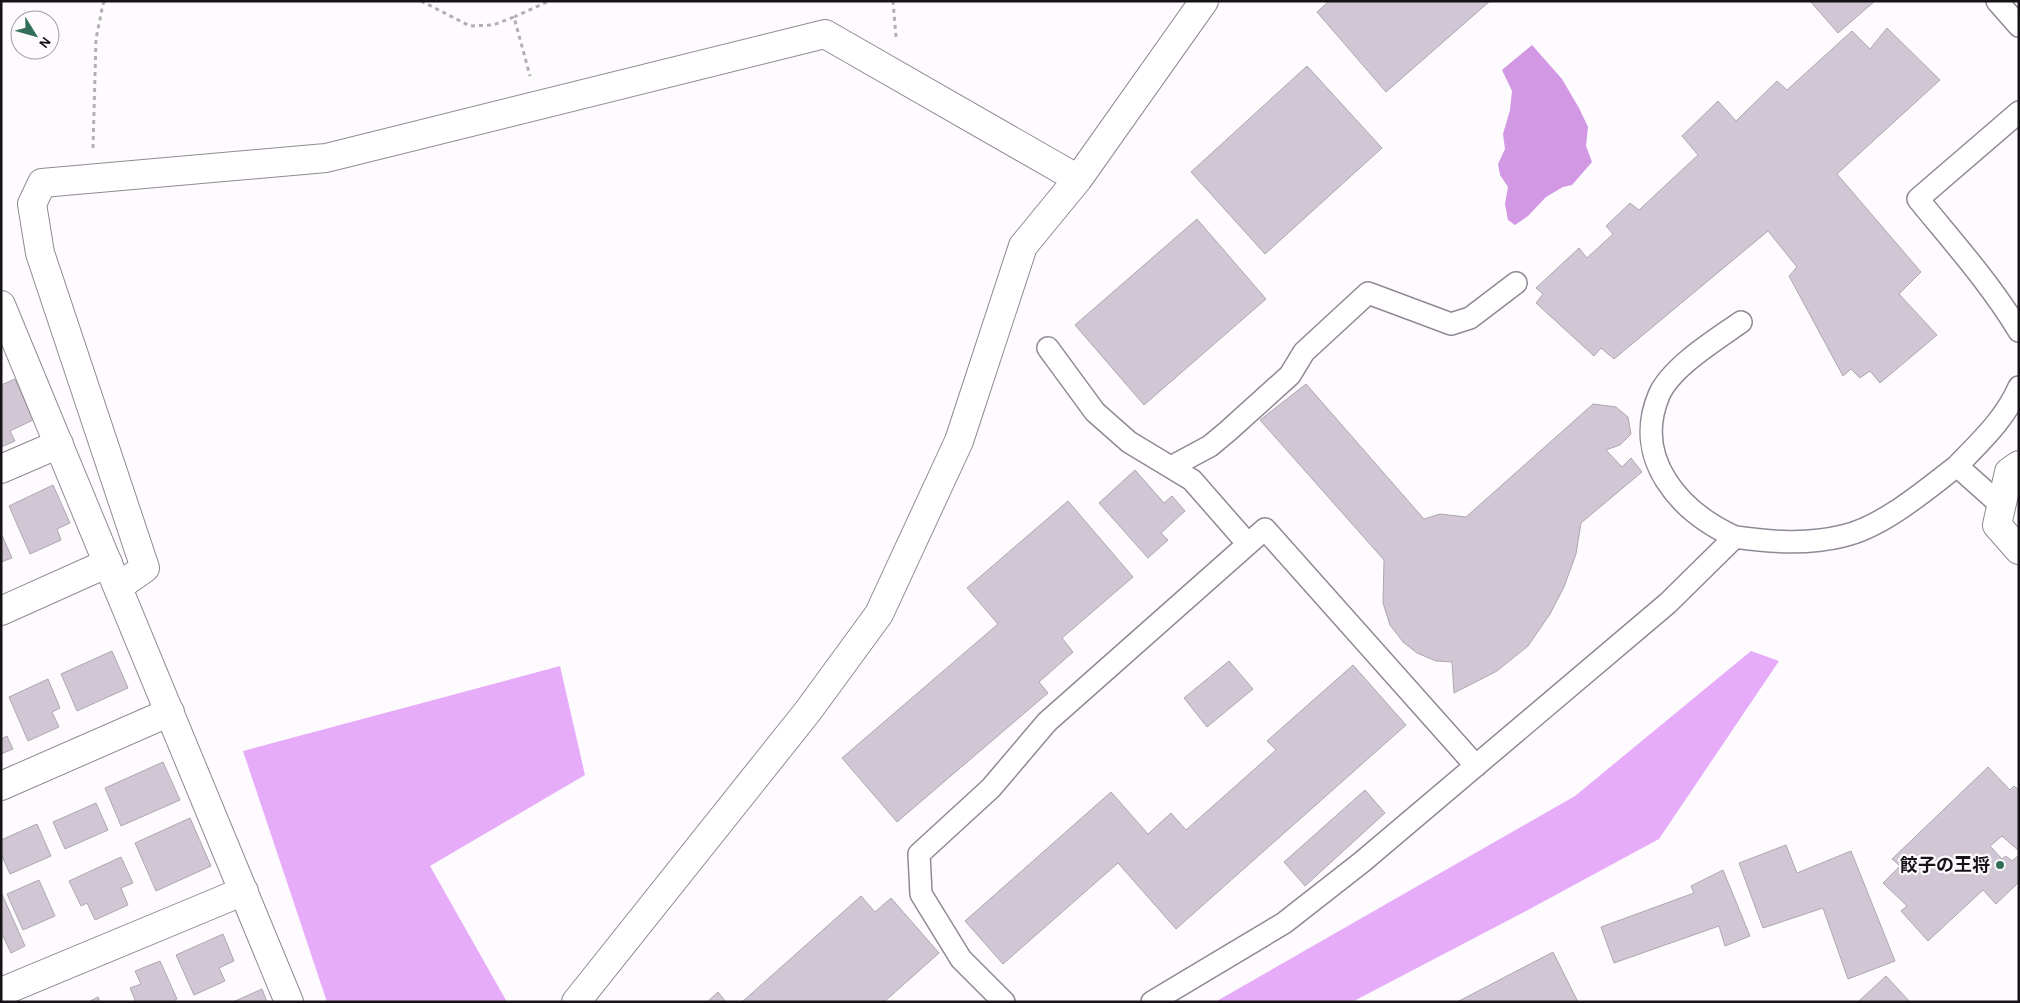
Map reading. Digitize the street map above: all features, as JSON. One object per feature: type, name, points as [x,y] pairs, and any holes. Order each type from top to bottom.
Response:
[{"type":"street","points":[[576,1002],[808,711],[879,614],[959,441],[1023,246],[1078,179],[1204,1]]},
{"type":"street","points":[[1,611],[113,575],[145,568],[40,253],[32,204],[42,183],[326,158],[825,34],[1078,179]]},
{"type":"street","points":[[1,305],[289,1002]]},
{"type":"street","points":[[1,469],[59,444]]},
{"type":"street","points":[[2019,465],[2009,472],[1997,525],[2019,550]]},
{"type":"street","points":[[1,786],[170,712]]},
{"type":"street","points":[[1,992],[244,891]]},
{"type":"lane","points":[[1997,1],[2019,26]]},
{"type":"lane","points":[[2019,112],[1918,199],[1974,267],[2019,331]]},
{"type":"lane","points":[[1171,467],[1210,446],[1228,431],[1290,375],[1304,352],[1368,293],[1451,324],[1470,318],[1516,283]]},
{"type":"lane","points":[[1741,322],[1693,356],[1675,374],[1660,394],[1653,422],[1653,445],[1656,465],[1669,484],[1682,502],[1700,518],[1735,537],[1766,541],[1806,542],[1844,536],[1876,523],[1957,466],[1998,424],[2012,404],[2019,387]]},
{"type":"lane","points":[[1048,348],[1094,412],[1129,442],[1192,480],[1248,544]]},
{"type":"lane","points":[[1957,466],[2002,506]]},
{"type":"lane","points":[[1004,1002],[961,959],[921,894],[919,854],[991,788],[1047,722],[1266,529],[1476,766]]},
{"type":"lane","points":[[1152,1002],[1284,923],[1362,862],[1668,603],[1735,537]]},
{"type":"path","points":[[92,178],[96,39],[105,1]]},
{"type":"path","points":[[420,1],[470,26],[493,25],[549,1]]},
{"type":"path","points":[[514,17],[538,105]]},
{"type":"shaded area","points":[[1532,45],[1562,79],[1579,108],[1588,127],[1586,146],[1592,162],[1572,185],[1563,187],[1546,197],[1528,216],[1515,225],[1508,220],[1505,204],[1508,187],[1500,175],[1498,164],[1505,149],[1503,134],[1510,110],[1512,91],[1502,70]]},
{"type":"shaded area","points":[[1751,651],[1779,661],[1659,839],[1352,1002],[1215,1002],[1575,796]]},
{"type":"shaded area","points":[[560,666],[585,775],[430,866],[507,1002],[327,1002],[243,751]]},
{"type":"building","points":[[1329,1],[1490,1],[1386,92],[1317,12]]},
{"type":"building","points":[[1810,1],[1875,1],[1838,33]]},
{"type":"building","points":[[1887,28],[1940,80],[1837,174],[1921,272],[1899,294],[1937,335],[1880,383],[1870,371],[1860,378],[1851,369],[1843,376],[1789,276],[1797,267],[1768,231],[1614,359],[1601,348],[1594,356],[1536,303],[1543,294],[1536,288],[1579,248],[1587,258],[1613,234],[1606,226],[1630,203],[1639,210],[1698,155],[1682,136],[1718,101],[1736,121],[1777,81],[1787,90],[1852,31],[1870,49]]},
{"type":"building","points":[[1307,66],[1382,148],[1265,254],[1191,172]]},
{"type":"building","points":[[1197,219],[1266,299],[1144,405],[1075,325]]},
{"type":"building","points":[[15,379],[33,420],[10,431],[15,441],[1,447],[1,385]]},
{"type":"building","points":[[1306,384],[1424,519],[1440,514],[1466,517],[1593,404],[1616,407],[1628,417],[1631,434],[1620,445],[1606,450],[1622,467],[1631,458],[1642,472],[1581,523],[1576,554],[1564,587],[1550,614],[1528,646],[1497,671],[1454,693],[1452,662],[1436,661],[1417,653],[1403,642],[1390,625],[1383,603],[1384,560],[1260,420]]},
{"type":"building","points":[[1135,470],[1164,503],[1172,496],[1185,511],[1161,533],[1168,540],[1148,558],[1099,503]]},
{"type":"building","points":[[53,485],[70,523],[57,529],[61,540],[30,554],[9,506]]},
{"type":"building","points":[[1068,501],[1133,577],[1062,638],[1073,652],[1039,682],[1048,693],[897,822],[842,758],[998,624],[967,588]]},
{"type":"building","points":[[1,533],[12,558],[1,562]]},
{"type":"building","points":[[112,651],[128,688],[77,711],[61,674]]},
{"type":"building","points":[[1229,661],[1253,689],[1207,727],[1184,698]]},
{"type":"building","points":[[1353,665],[1406,725],[1176,929],[1118,863],[1003,964],[965,921],[1111,792],[1148,834],[1171,813],[1186,830],[1276,750],[1267,741]]},
{"type":"building","points":[[48,679],[60,708],[52,712],[59,727],[28,741],[9,697]]},
{"type":"building","points":[[7,736],[13,749],[1,754],[1,739]]},
{"type":"building","points":[[163,762],[180,800],[121,826],[105,788]]},
{"type":"building","points":[[1988,767],[2010,790],[2014,786],[2019,790],[2019,851],[2002,836],[1990,846],[2002,859],[2006,856],[2012,861],[2019,855],[2019,882],[1996,904],[1983,890],[1928,941],[1901,911],[1907,906],[1883,883],[1900,866],[1892,859]]},
{"type":"building","points":[[1365,790],[1385,813],[1305,886],[1284,862]]},
{"type":"building","points":[[96,803],[108,830],[65,849],[53,822]]},
{"type":"building","points":[[190,818],[211,866],[156,891],[135,843]]},
{"type":"building","points":[[37,824],[51,856],[10,874],[1,854],[1,840]]},
{"type":"building","points":[[1786,845],[1797,873],[1851,851],[1895,961],[1848,979],[1823,908],[1763,928],[1739,863]]},
{"type":"building","points":[[121,857],[133,883],[121,888],[128,905],[95,920],[87,903],[81,906],[69,881]]},
{"type":"building","points":[[1723,870],[1750,936],[1725,946],[1719,926],[1614,963],[1601,927],[1694,893],[1691,886]]},
{"type":"building","points":[[39,880],[55,916],[23,930],[7,894]]},
{"type":"building","points":[[1,892],[25,946],[11,953],[1,932]]},
{"type":"building","points":[[861,896],[875,912],[891,898],[939,953],[884,1002],[742,1002]]},
{"type":"building","points":[[223,934],[234,961],[219,968],[225,981],[194,995],[176,955]]},
{"type":"building","points":[[1553,952],[1578,1002],[1457,1002]]},
{"type":"building","points":[[160,961],[177,999],[171,1002],[136,1002],[130,988],[141,984],[135,971]]},
{"type":"building","points":[[1886,976],[1910,1002],[1859,1002],[1859,1001]]},
{"type":"building","points":[[262,989],[267,1002],[233,1002]]},
{"type":"building","points":[[718,992],[726,1002],[707,1002]]},
{"type":"building","points":[[98,997],[100,1002],[88,1002]]},
{"type":"place","name":"餃子の王将","points":[[2000,865]]}]
